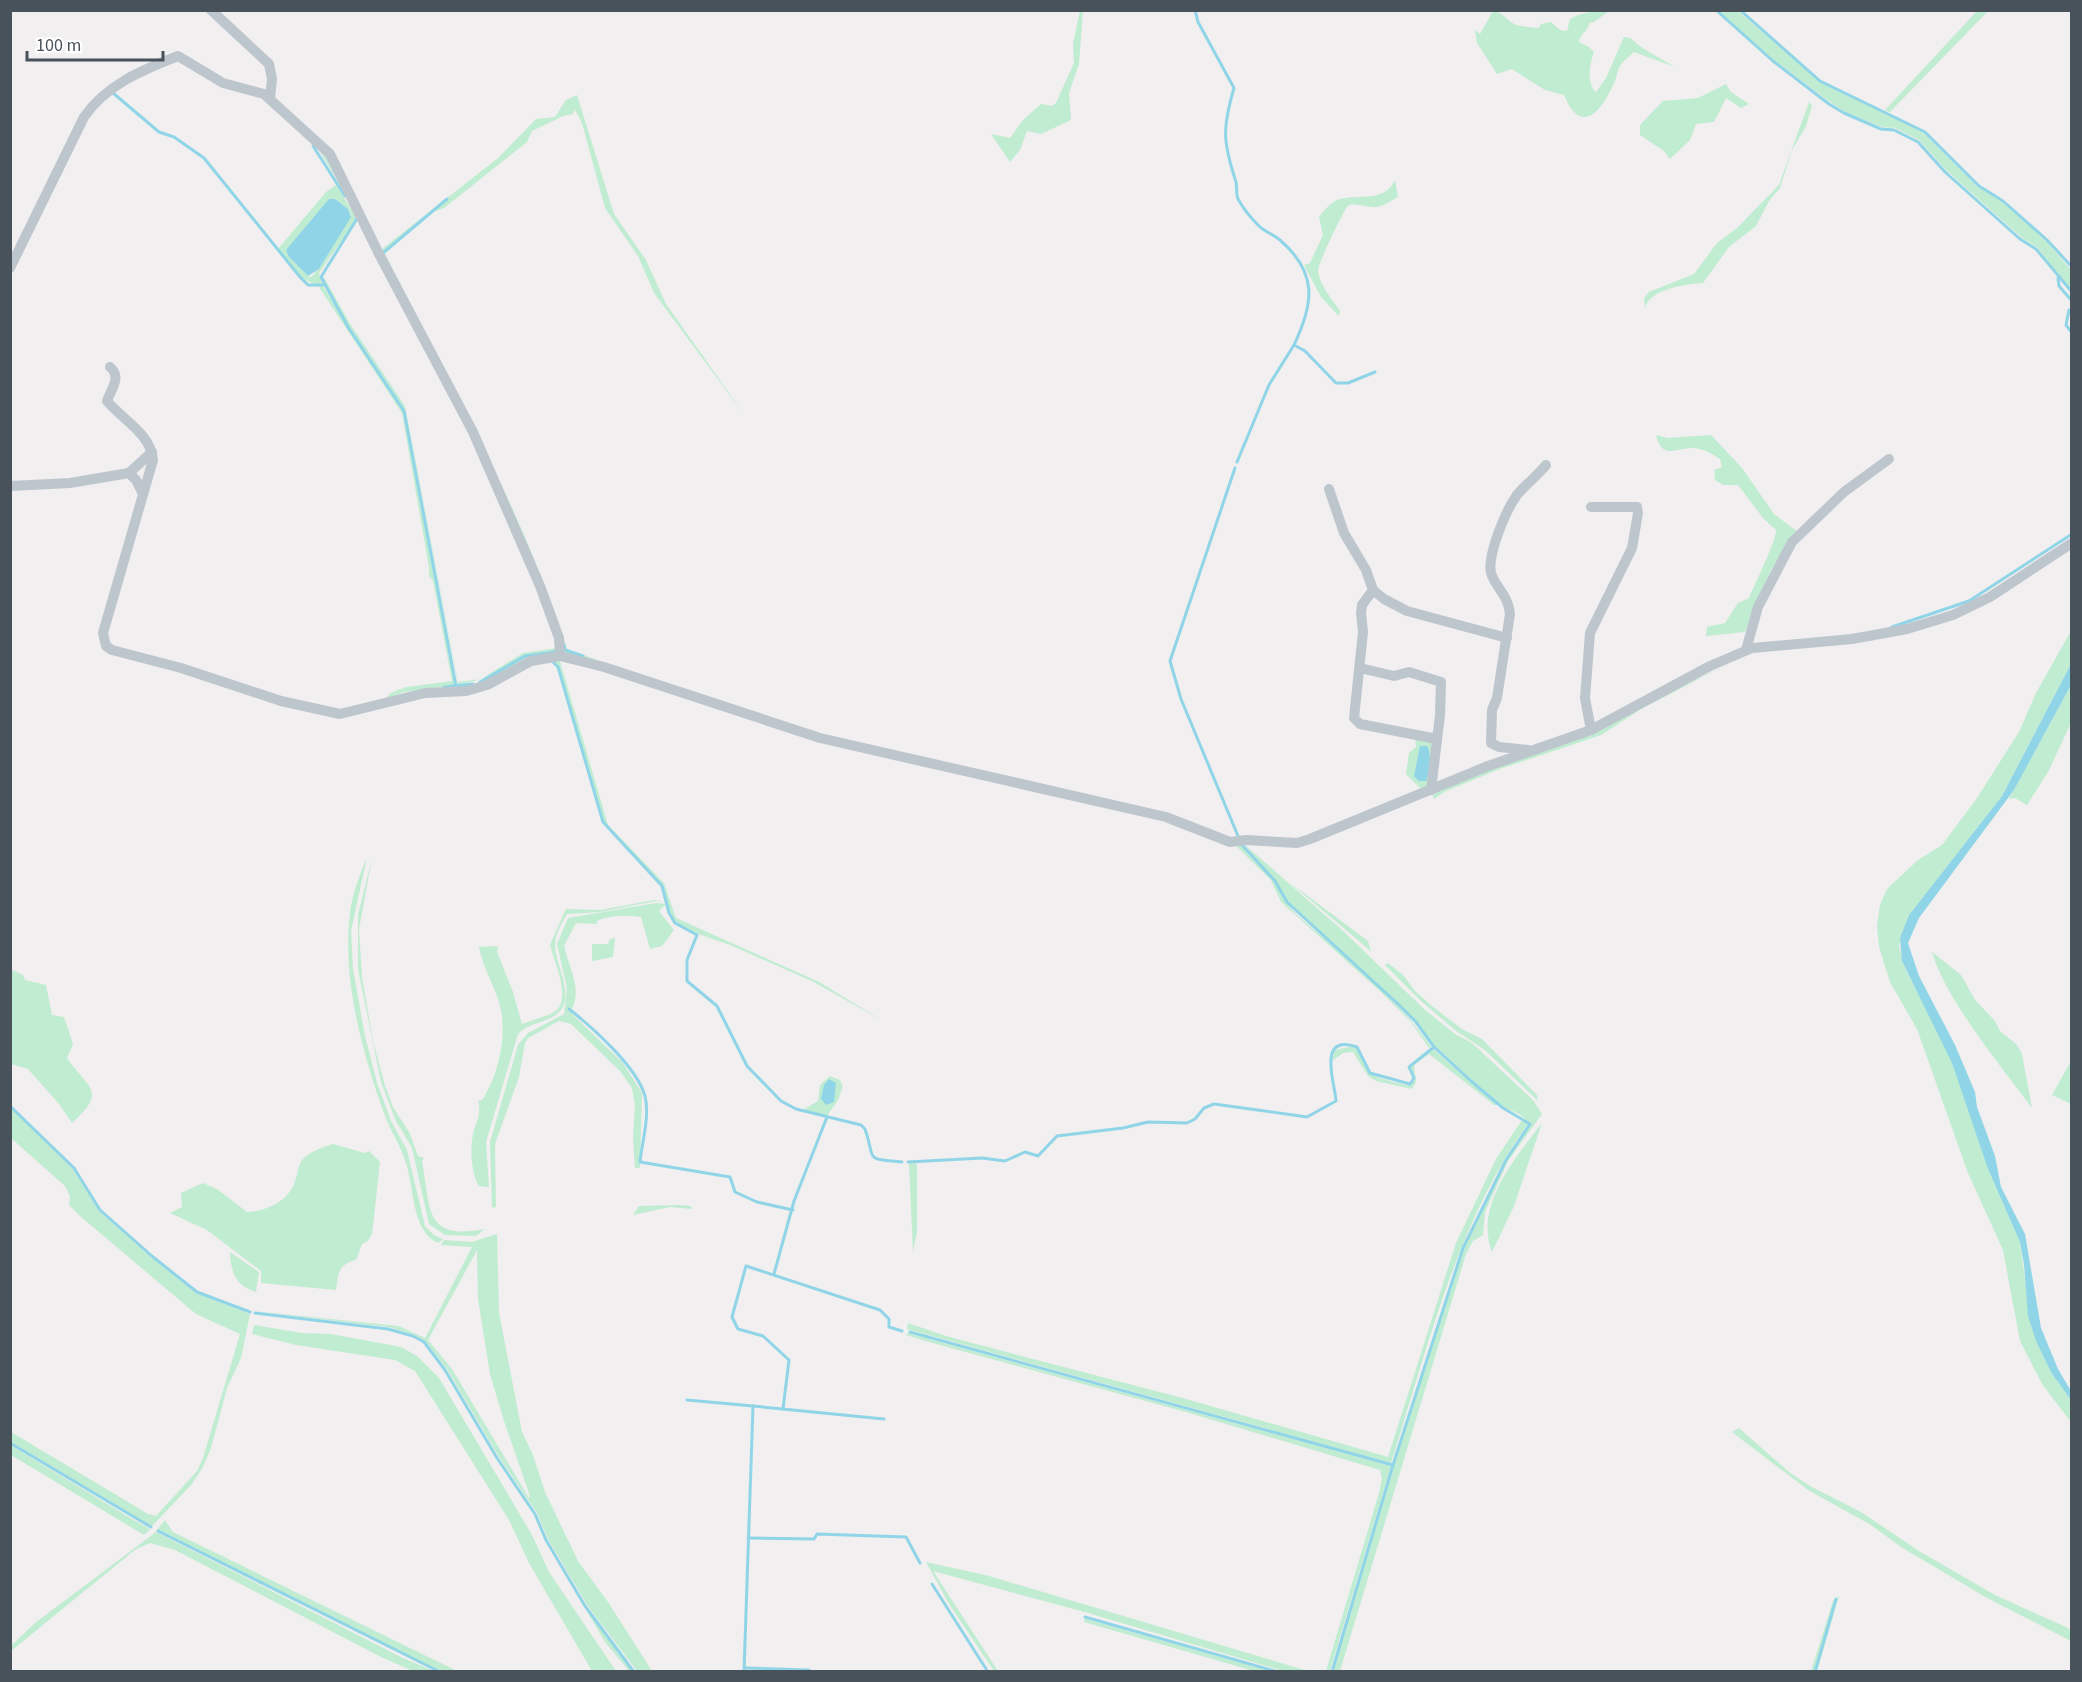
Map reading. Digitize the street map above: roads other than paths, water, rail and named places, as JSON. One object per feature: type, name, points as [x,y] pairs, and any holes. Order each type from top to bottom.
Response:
[{"type":"street","points":[[211,10],[269,64],[272,79],[270,98]]},
{"type":"street","points":[[12,262],[84,117],[96,101],[115,86],[178,57],[223,83],[270,98],[330,154],[380,256],[473,432],[540,586],[559,638],[560,656]]},
{"type":"street","points":[[110,367],[117,379],[106,401],[144,437],[152,452],[153,460],[103,633],[106,646],[112,650],[181,668],[290,704],[340,714],[425,693],[476,689],[531,661],[560,656],[604,667],[820,738],[1166,817],[1230,842],[1246,840],[1297,843],[1531,751],[1591,730],[1710,666],[1746,650],[1769,645],[1810,644],[1852,639],[1940,620],[1978,604],[2072,543]]},
{"type":"street","points":[[10,486],[70,483],[129,473],[152,452]]},
{"type":"street","points":[[1746,650],[1758,608],[1792,542],[1844,492],[1889,459]]},
{"type":"street","points":[[1531,751],[1498,747],[1491,743],[1492,710],[1497,698],[1507,638],[1509,607],[1503,591],[1491,575],[1492,550],[1516,496],[1546,465]]},
{"type":"street","points":[[129,473],[136,480],[143,494]]},
{"type":"street","points":[[1329,489],[1339,522],[1366,570],[1373,590],[1384,599],[1407,611],[1507,638]]},
{"type":"street","points":[[1591,507],[1637,507],[1638,513],[1632,548],[1590,633],[1585,698],[1591,730]]},
{"type":"street","points":[[1373,590],[1362,605],[1360,613],[1363,632],[1354,712],[1356,722],[1437,739]]},
{"type":"street","points":[[1360,668],[1394,676],[1409,672],[1440,682],[1431,790]]},
{"type":"water","points":[[329,199],[335,199],[348,209],[351,217],[319,269],[308,276],[289,257],[286,250]]},
{"type":"water","points":[[2071,664],[2071,685],[2014,790],[1919,918],[1908,943],[1919,976],[1955,1045],[1975,1092],[1977,1107],[1995,1156],[2001,1187],[2025,1234],[2041,1328],[2058,1369],[2071,1391],[2071,1400],[2052,1374],[2036,1341],[2028,1316],[2020,1242],[1988,1169],[1952,1063],[1902,961],[1900,938],[1909,915],[2002,796]]},
{"type":"water","points":[[1420,746],[1427,746],[1430,754],[1426,781],[1419,781],[1414,776]]},
{"type":"water","points":[[829,1079],[836,1083],[834,1102],[826,1105],[821,1099],[824,1085]]},
{"type":"waterway","points":[[1195,10],[1198,22],[1234,88],[1227,114],[1226,145],[1238,199],[1260,227],[1280,240],[1292,252],[1301,264],[1306,277],[1309,289],[1306,316],[1294,345]]},
{"type":"waterway","points":[[1716,10],[1773,61],[1829,104],[1881,129],[1894,130],[1918,142],[1945,172],[2020,239],[2036,249],[2072,292]]},
{"type":"waterway","points":[[1740,10],[1820,81],[1925,132],[1979,186],[2003,201],[2047,240],[2072,267]]},
{"type":"waterway","points":[[113,93],[159,132],[174,137],[204,158],[300,277],[308,285],[323,285]]},
{"type":"waterway","points":[[313,146],[345,196]]},
{"type":"waterway","points":[[383,253],[447,199]]},
{"type":"waterway","points":[[358,217],[321,277],[348,327],[404,411],[456,686]]},
{"type":"waterway","points":[[2058,278],[2059,286],[2072,301]]},
{"type":"waterway","points":[[2069,310],[2066,325],[2072,333]]},
{"type":"waterway","points":[[1237,462],[1269,385],[1294,345],[1305,351],[1336,383],[1348,383],[1375,372]]},
{"type":"waterway","points":[[1235,468],[1170,661],[1181,699],[1238,836]]},
{"type":"waterway","points":[[1892,627],[1969,601],[2072,534]]},
{"type":"waterway","points":[[564,645],[565,650],[583,656]]},
{"type":"waterway","points":[[480,682],[525,656],[554,652],[557,649]]},
{"type":"waterway","points":[[552,661],[558,667],[603,822],[662,886],[669,913],[675,923],[697,935],[687,960],[687,981],[717,1006],[747,1066],[781,1101],[796,1109],[861,1125],[865,1129],[873,1156],[881,1160],[902,1162]]},
{"type":"waterway","points":[[444,687],[473,684]]},
{"type":"waterway","points":[[1242,845],[1275,881],[1287,902],[1399,1005],[1416,1022],[1434,1047],[1503,1108],[1530,1124],[1506,1160],[1463,1248],[1393,1465],[1332,1672]]},
{"type":"waterway","points":[[569,1009],[613,1048],[624,1060],[640,1085],[645,1096],[647,1112],[640,1162],[730,1177],[735,1192],[757,1202],[793,1210]]},
{"type":"waterway","points":[[908,1162],[982,1158],[1005,1161],[1025,1152],[1038,1156],[1057,1136],[1123,1128],[1148,1122],[1187,1123],[1195,1119],[1204,1108],[1214,1104],[1307,1117],[1336,1101],[1331,1072],[1332,1053],[1336,1047],[1344,1045],[1357,1047],[1370,1073],[1410,1084],[1414,1078],[1409,1067],[1434,1047]]},
{"type":"waterway","points":[[10,1106],[74,1168],[100,1210],[153,1257],[197,1292],[250,1312]]},
{"type":"waterway","points":[[774,1274],[794,1201],[827,1117]]},
{"type":"waterway","points":[[783,1409],[789,1360],[763,1336],[738,1329],[732,1317],[746,1266],[880,1310],[889,1319],[889,1327],[902,1331]]},
{"type":"waterway","points":[[255,1313],[388,1329],[413,1336],[424,1342],[445,1370],[497,1458],[535,1514],[546,1540],[585,1606],[634,1672]]},
{"type":"waterway","points":[[910,1332],[1393,1465]]},
{"type":"waterway","points":[[687,1400],[753,1406]]},
{"type":"waterway","points":[[744,1672],[753,1406],[884,1419]]},
{"type":"waterway","points":[[10,1443],[151,1527]]},
{"type":"waterway","points":[[158,1531],[440,1672]]},
{"type":"waterway","points":[[748,1538],[814,1539],[817,1534],[906,1537],[920,1563]]},
{"type":"waterway","points":[[932,1584],[988,1672]]},
{"type":"waterway","points":[[1815,1672],[1836,1599]]},
{"type":"waterway","points":[[1085,1617],[1278,1672]]},
{"type":"waterway","points":[[745,1668],[809,1670]]}]
